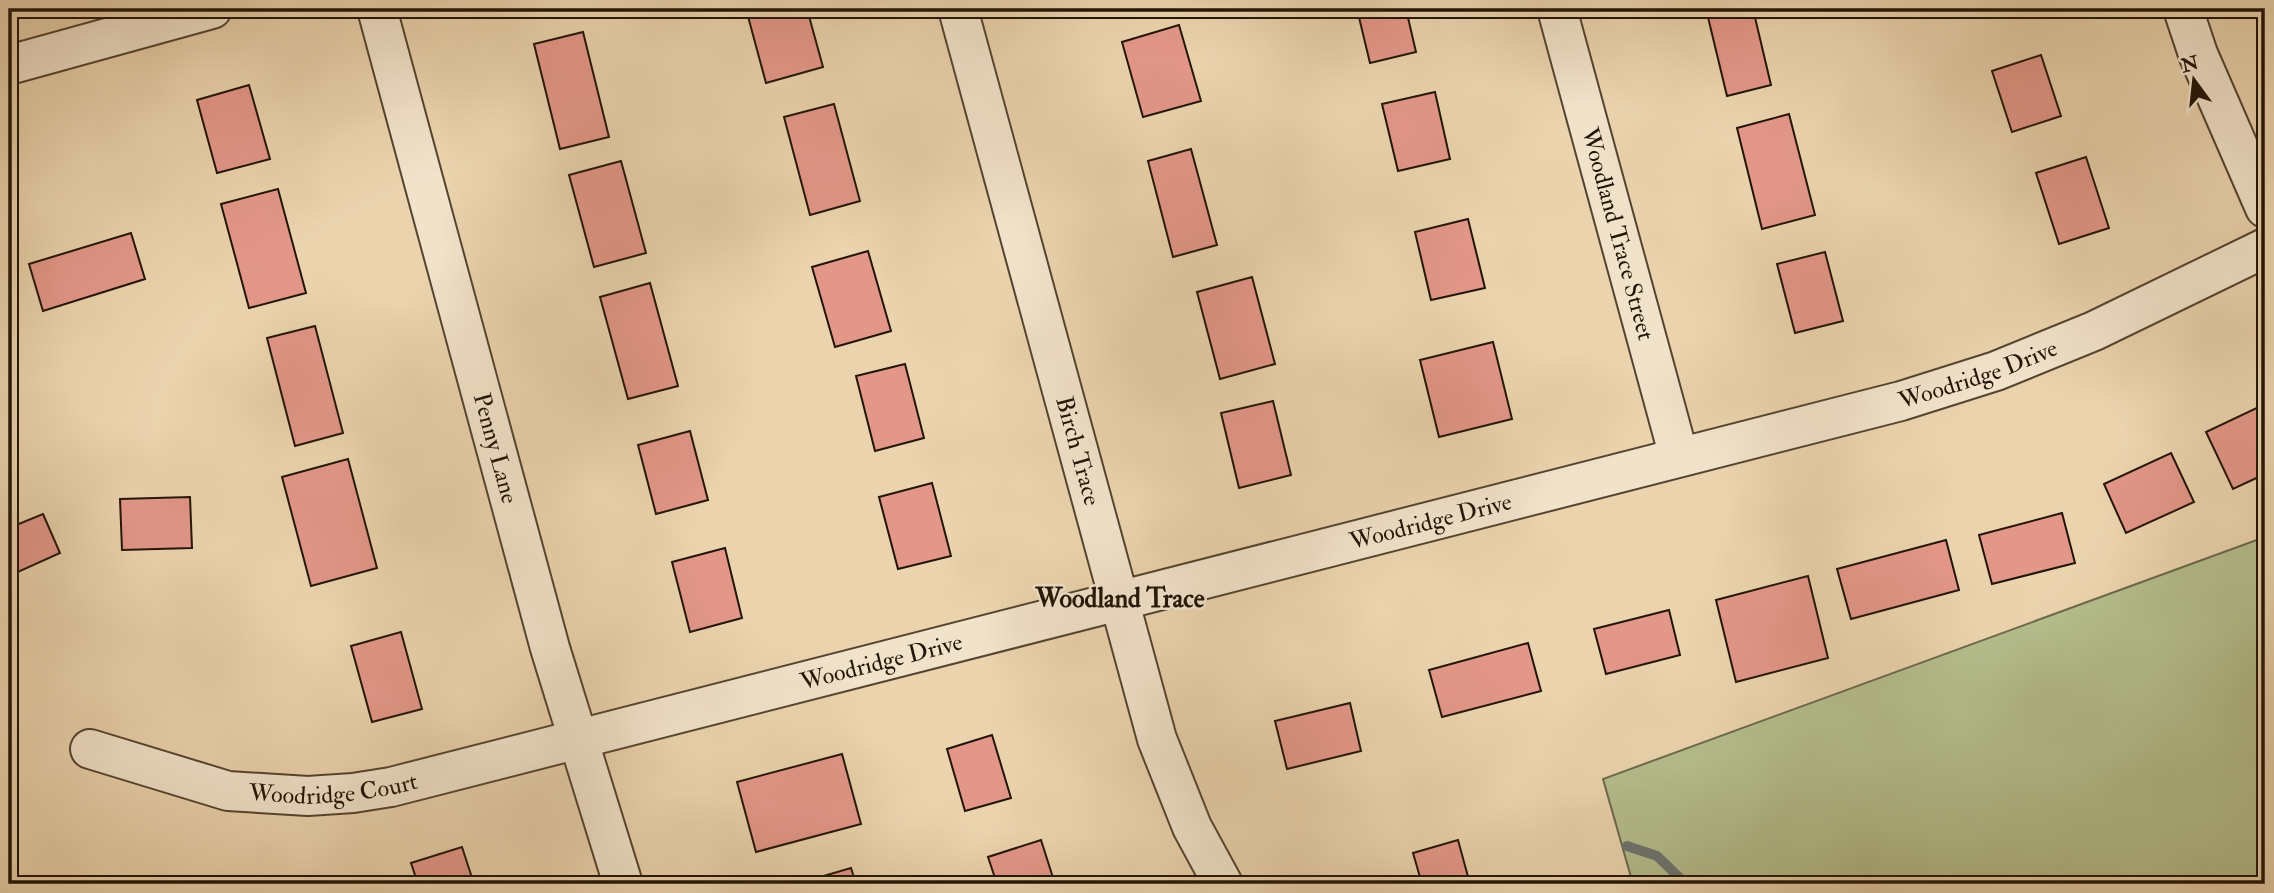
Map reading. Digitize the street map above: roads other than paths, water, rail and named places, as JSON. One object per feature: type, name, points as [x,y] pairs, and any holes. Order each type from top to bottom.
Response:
[{"type":"street","points":[[9,65],[212,9]]},
{"type":"street","name":"Penny Lane","points":[[377,9],[550,648],[623,884]]},
{"type":"street","name":"Birch Trace","points":[[958,9],[1157,739],[1192,827],[1223,884]]},
{"type":"street","name":"Woodland Trace Street","points":[[1558,9],[1679,457]]},
{"type":"street","points":[[2183,9],[2198,54],[2265,208]]},
{"type":"street","name":"Woodridge Drive","points":[[577,739],[1901,401],[1996,371],[2094,331],[2265,248]]},
{"type":"street","name":"Woodridge Court","points":[[90,748],[228,791],[308,796],[391,787],[577,739]]},
{"type":"waterway","points":[[1627,846],[1657,856],[1686,884]]},
{"type":"district","name":"Woodland Trace","points":[[1120,598]]}]
